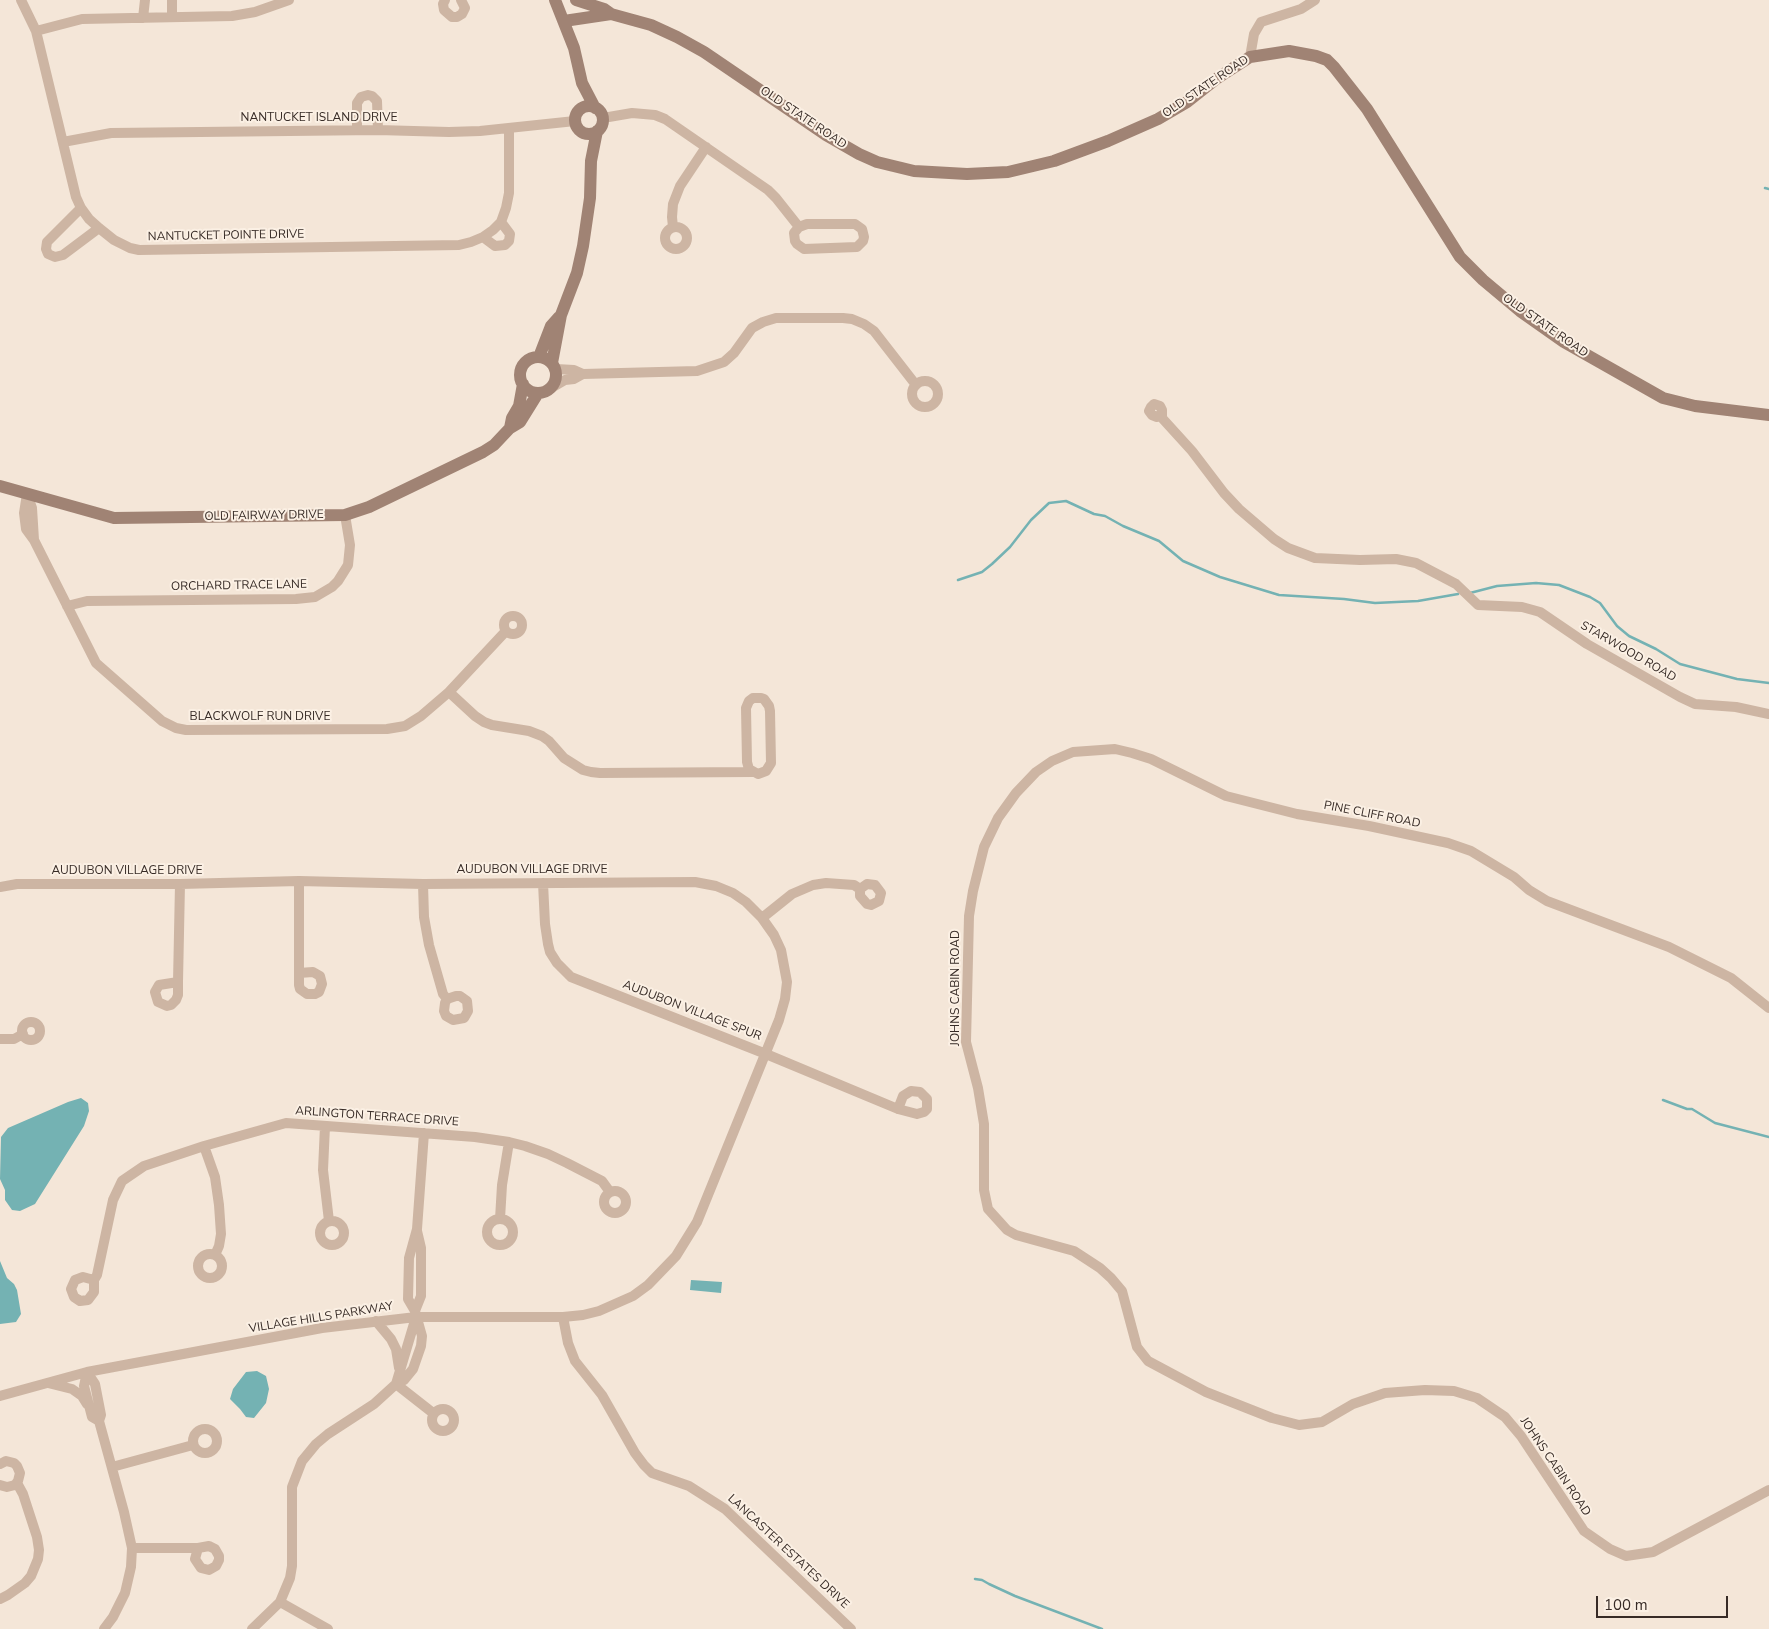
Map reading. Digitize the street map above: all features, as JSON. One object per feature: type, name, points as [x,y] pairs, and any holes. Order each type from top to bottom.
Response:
[{"type":"street","name":"NANTUCKET POINTE DRIVE","points":[[21,0],[36,32],[76,197],[89,219],[122,244],[139,250],[459,245],[483,237],[500,222]]},
{"type":"street","points":[[143,18],[145,0]]},
{"type":"street","points":[[172,0],[172,17]]},
{"type":"street","points":[[36,32],[82,19],[232,16],[255,12],[289,0]]},
{"type":"street","points":[[445,0],[443,4],[444,10],[452,17],[462,14],[465,8],[462,0]]},
{"type":"street","points":[[552,387],[557,376],[554,366],[560,315],[576,273],[583,246],[590,198],[591,161],[597,132],[601,127],[599,113],[582,83],[574,48],[554,0]]},
{"type":"street","points":[[576,0],[604,9],[610,14]]},
{"type":"street","points":[[1250,57],[1254,34],[1261,22],[1301,9],[1315,0]]},
{"type":"street","name":"OLD STATE ROAD","points":[[564,21],[610,14],[651,25],[677,36],[704,52],[842,145],[877,162],[914,171],[967,174],[1008,172],[1054,161],[1108,141],[1158,119],[1187,102],[1216,79],[1250,57],[1289,50],[1303,52],[1327,60],[1367,109],[1460,257],[1483,280],[1520,311],[1557,337],[1663,398],[1695,406],[1769,415]]},
{"type":"street","points":[[582,83],[579,121],[591,161]]},
{"type":"street","points":[[357,130],[357,103],[361,97],[368,95],[377,101],[378,130]]},
{"type":"street","points":[[579,121],[587,107],[599,113],[655,115],[665,119],[768,190],[799,227]]},
{"type":"street","points":[[579,121],[586,134],[597,132]]},
{"type":"street","name":"NANTUCKET ISLAND DRIVE","points":[[63,142],[111,133],[357,130],[449,132],[579,121]]},
{"type":"street","points":[[483,237],[499,246],[507,244],[510,237],[510,234],[500,222],[506,208],[509,193],[509,128]]},
{"type":"street","points":[[673,227],[673,204],[680,186],[706,147]]},
{"type":"street","points":[[81,208],[49,239],[46,246],[48,254],[55,257],[63,255],[99,228]]},
{"type":"street","points":[[807,224],[854,224],[862,229],[864,237],[863,242],[857,247],[804,249],[795,240],[794,233],[799,227],[807,224]]},
{"type":"street","points":[[540,357],[551,326],[560,315]]},
{"type":"street","points":[[583,374],[538,393],[527,389],[523,384],[521,372],[523,366],[533,358],[540,357],[546,359],[554,366],[583,374],[697,371],[724,362],[734,353],[752,328],[763,322],[776,318],[843,318],[852,319],[864,324],[874,331],[916,385]]},
{"type":"street","name":"OLD FAIRWAY DRIVE","points":[[510,428],[512,418],[519,406],[523,384]]},
{"type":"street","name":"OLD FAIRWAY DRIVE","points":[[0,486],[114,518],[345,515],[368,507],[483,452],[510,428],[520,422],[538,393]]},
{"type":"street","name":"STARWOOD ROAD","points":[[1161,414],[1162,418],[1192,451],[1224,493],[1254,523],[1288,548],[1314,558],[1396,559],[1416,563],[1456,584],[1478,605],[1522,607],[1540,612],[1587,644],[1680,698],[1695,704],[1736,707],[1769,714]]},
{"type":"street","name":"BLACKWOLF RUN DRIVE","points":[[27,494],[24,513],[26,528],[34,540],[96,662],[162,721],[176,728],[186,730],[387,729],[405,726],[414,721],[449,692],[506,631]]},
{"type":"street","name":"ORCHARD TRACE LANE","points":[[67,606],[87,601],[296,599],[315,597],[332,587],[348,565],[350,545],[345,515]]},
{"type":"street","points":[[449,692],[484,722],[529,731],[542,736],[564,758],[577,767],[591,772],[628,773],[762,773],[769,768],[771,763],[770,706],[768,702],[761,698],[753,698],[749,701],[746,708],[747,762],[752,772]]},
{"type":"street","name":"PINE CLIFF ROAD","points":[[984,847],[998,818],[1016,793],[1036,772],[1052,761],[1073,752],[1115,749],[1151,759],[1226,796],[1297,814],[1448,842],[1471,851],[1514,877],[1529,890],[1547,901],[1669,947],[1731,978],[1769,1008]]},
{"type":"street","name":"JOHNS CABIN ROAD","points":[[984,847],[969,916],[966,1042],[978,1088],[984,1124],[984,1190],[988,1209],[1007,1230],[1016,1235],[1074,1251],[1100,1268],[1111,1278],[1122,1290],[1137,1347],[1148,1361],[1206,1392],[1272,1418],[1299,1425],[1322,1422],[1353,1404],[1385,1393],[1425,1390],[1454,1391],[1477,1398],[1505,1417],[1521,1436],[1584,1531],[1610,1549],[1626,1556],[1653,1552],[1769,1490]]},
{"type":"street","points":[[299,882],[299,972],[299,985],[303,992],[311,995],[319,992],[322,984],[320,976],[313,972],[299,972]]},
{"type":"street","name":"AUDUBON VILLAGE DRIVE","points":[[0,887],[17,884],[695,882],[716,886],[733,893],[746,902],[762,918],[774,935],[781,950],[787,982],[785,999],[779,1020],[710,1189]]},
{"type":"street","name":"AUDUBON VILLAGE SPUR","points":[[543,883],[548,944],[550,952],[564,971],[582,982],[898,1108]]},
{"type":"street","points":[[762,918],[792,894],[813,885],[826,883],[849,884],[860,889]]},
{"type":"street","points":[[178,982],[159,985],[155,995],[158,1002],[167,1006],[174,1003],[178,995],[180,884]]},
{"type":"street","points":[[423,884],[424,917],[429,945],[447,999]]},
{"type":"street","points":[[0,1039],[14,1039],[23,1034]]},
{"type":"street","name":"ARLINGTON TERRACE DRIVE","points":[[94,1280],[97,1275],[113,1200],[122,1181],[144,1166],[204,1146],[286,1123],[475,1137],[509,1142],[548,1154],[567,1163],[602,1181],[610,1192]]},
{"type":"street","points":[[325,1126],[323,1170],[329,1221]]},
{"type":"street","points":[[252,1629],[268,1616],[280,1602],[292,1566],[292,1487],[302,1461],[316,1444],[328,1434],[384,1397],[396,1384],[404,1380],[412,1369],[421,1346],[422,1332],[416,1314],[408,1299],[409,1258],[417,1229],[424,1133]]},
{"type":"street","points":[[500,1219],[502,1184],[509,1142]]},
{"type":"street","points":[[204,1146],[215,1176],[222,1234],[220,1246],[215,1256]]},
{"type":"street","name":"VILLAGE HILLS PARKWAY","points":[[0,1396],[87,1372],[322,1328],[416,1314],[564,1318],[599,1311],[633,1296],[648,1285],[676,1256],[697,1222],[710,1189]]},
{"type":"street","points":[[396,1384],[416,1314]]},
{"type":"street","name":"LANCASTER ESTATES DRIVE","points":[[564,1318],[568,1343],[575,1360],[602,1395],[635,1453],[644,1465],[652,1472],[689,1486],[725,1509],[851,1629]]},
{"type":"street","points":[[376,1321],[391,1339],[396,1350],[399,1369]]},
{"type":"street","points":[[87,1372],[84,1386],[92,1417],[99,1421]]},
{"type":"street","points":[[87,1372],[95,1384],[102,1415],[99,1421],[132,1548],[131,1567],[125,1593],[114,1617],[104,1629]]},
{"type":"street","points":[[47,1383],[72,1389],[82,1396],[91,1411]]},
{"type":"street","points":[[396,1384],[433,1413]]},
{"type":"street","points":[[112,1467],[193,1444]]},
{"type":"street","points":[[0,1464],[10,1462],[17,1466],[20,1473],[17,1483],[23,1494],[37,1537],[39,1550],[38,1559],[31,1576],[25,1583],[0,1599]]},
{"type":"street","points":[[0,1485],[7,1487],[17,1483]]},
{"type":"street","points":[[132,1548],[201,1548]]},
{"type":"street","points":[[280,1602],[328,1629]]},
{"type":"water","points":[[81,1098],[88,1103],[89,1111],[84,1126],[35,1204],[20,1211],[12,1210],[5,1200],[5,1190],[0,1179],[1,1137],[8,1128]]},
{"type":"water","points":[[0,1261],[7,1278],[14,1284],[17,1290],[21,1314],[16,1322],[0,1324]]},
{"type":"water","points":[[691,1280],[722,1282],[721,1293],[690,1290]]},
{"type":"water","points":[[257,1371],[266,1376],[269,1389],[266,1403],[254,1418],[246,1417],[230,1399],[233,1389],[246,1372]]},
{"type":"waterway","points":[[1765,188],[1769,189]]},
{"type":"waterway","points":[[958,580],[982,572],[992,564],[1010,547],[1031,520],[1049,503],[1066,501],[1094,514],[1105,516],[1123,526],[1159,541],[1183,561],[1220,577],[1279,595],[1375,603],[1418,601],[1458,594]]},
{"type":"waterway","points":[[1470,593],[1497,586],[1536,583],[1559,585],[1600,603],[1617,626],[1629,636],[1656,649],[1680,664],[1737,679],[1769,683]]},
{"type":"waterway","points":[[1663,1100],[1692,1109],[1715,1123],[1769,1137]]},
{"type":"waterway","points":[[975,1579],[982,1580],[1015,1596],[1102,1629]]}]
